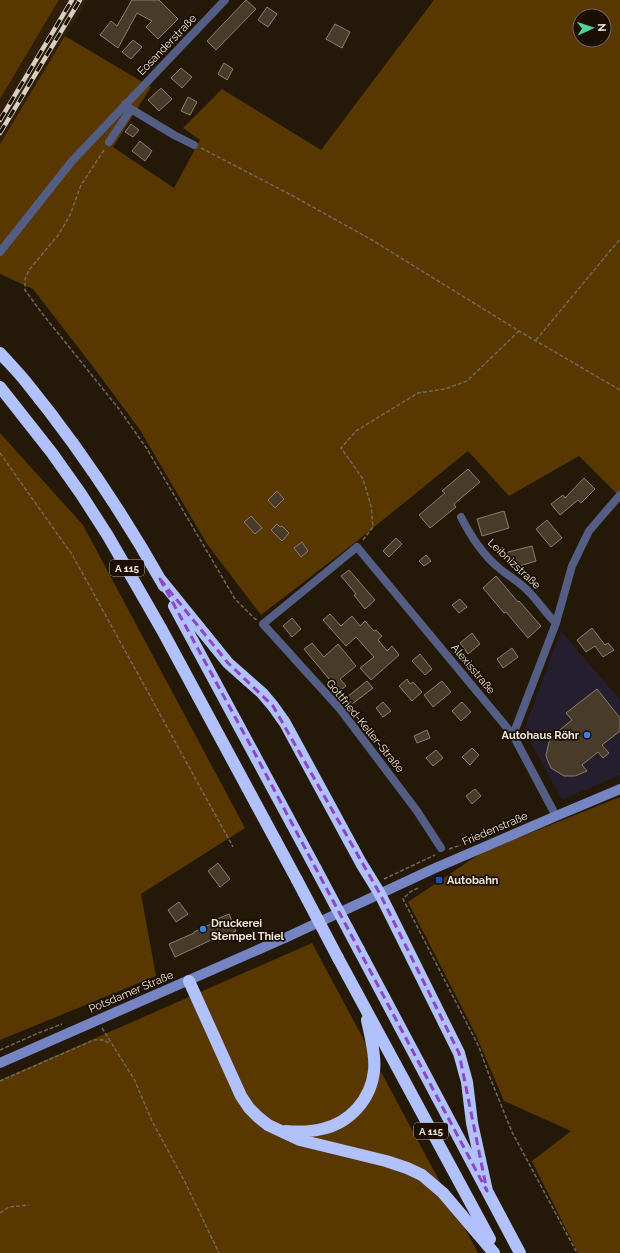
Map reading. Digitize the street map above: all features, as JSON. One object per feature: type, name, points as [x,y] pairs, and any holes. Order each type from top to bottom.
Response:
[{"type":"highway","name":"A 115","points":[[0,353],[26,382],[98,480],[160,579],[520,1253]]},
{"type":"highway","name":"A 115","points":[[0,387],[65,471],[116,549],[158,623],[497,1253]]},
{"type":"highway","points":[[160,579],[228,663],[262,693],[285,723],[361,863],[380,894],[459,1053],[487,1191]]},
{"type":"highway","points":[[189,981],[241,1096],[258,1118],[268,1125],[300,1140],[315,1145],[386,1160],[422,1175],[443,1193],[494,1253]]},
{"type":"highway","points":[[280,1131],[306,1132],[324,1129],[345,1120],[362,1104],[374,1072],[374,1058],[365,1009]]},
{"type":"main road","name":"Friedenstraße","points":[[272,944],[433,869],[620,790]]},
{"type":"main road","name":"Potsdamer Straße","points":[[0,1063],[272,944]]},
{"type":"street","name":"Eosanderstraße","points":[[128,106],[225,0]]},
{"type":"street","points":[[109,142],[128,106]]},
{"type":"street","points":[[128,106],[174,135],[194,145]]},
{"type":"street","points":[[0,252],[72,161],[128,106]]},
{"type":"street","points":[[513,735],[556,623],[572,566],[589,531],[620,495]]},
{"type":"street","name":"Leibnizstraße","points":[[461,517],[468,531],[479,547],[492,561],[530,593],[556,623]]},
{"type":"street","points":[[263,624],[357,547]]},
{"type":"street","name":"Alexisstraße","points":[[357,547],[513,735],[556,816]]},
{"type":"street","name":"Gottfried-Keller-Straße","points":[[263,624],[340,709],[417,810],[441,848]]},
{"type":"path","points":[[109,142],[81,185],[70,215],[59,234],[29,270],[25,290],[119,409],[147,448],[236,598],[254,618],[263,624]]},
{"type":"path","points":[[194,145],[293,196],[372,240],[519,331],[620,390]]},
{"type":"path","points":[[536,340],[620,239]]},
{"type":"path","points":[[357,547],[373,527],[371,506],[363,478],[341,448],[356,431],[418,393],[444,389],[467,381],[519,331]]},
{"type":"path","points":[[0,454],[73,556],[233,847]]},
{"type":"path","points":[[410,892],[403,899],[479,1047],[512,1132],[577,1253]]},
{"type":"path","points":[[0,1050],[66,1023]]},
{"type":"path","points":[[100,1025],[134,1079],[152,1121],[184,1180],[219,1253]]},
{"type":"path","points":[[0,1081],[94,1040],[104,1040],[112,1045]]},
{"type":"path","points":[[0,1213],[9,1207],[29,1205]]},
{"type":"highlighted area","points":[[160,579],[228,663],[273,706],[380,894],[459,1053],[487,1191],[253,750]]},
{"type":"shaded area","points":[[0,0],[59,0],[0,99]]},
{"type":"shaded area","points":[[59,0],[88,0],[0,144],[0,99]]},
{"type":"shaded area","points":[[434,0],[620,0],[619,496],[579,456],[509,496],[468,451],[357,541],[261,615],[207,544],[140,430],[94,368],[33,289],[0,274],[0,144],[65,36],[151,87],[113,147],[174,188],[200,140],[183,128],[222,89],[321,150]]},
{"type":"shaded area","points":[[0,433],[83,525],[245,828],[141,894],[156,976],[0,1040]]},
{"type":"shaded area","points":[[561,631],[620,700],[620,775],[562,800],[524,730]]},
{"type":"shaded area","points":[[620,797],[620,1253],[578,1253],[532,1161],[571,1131],[504,1101],[476,1035],[408,902],[481,853]]},
{"type":"shaded area","points":[[312,943],[478,1253],[0,1253],[0,1080]]},
{"type":"building","points":[[132,0],[159,0],[178,19],[158,39],[146,27],[152,21],[137,13],[118,48],[100,35],[111,21],[117,26]]},
{"type":"building","points":[[246,0],[256,9],[216,50],[207,41]]},
{"type":"building","points":[[267,7],[277,14],[268,27],[258,20]]},
{"type":"building","points":[[335,24],[350,32],[342,48],[326,39]]},
{"type":"building","points":[[133,40],[142,47],[131,59],[122,52]]},
{"type":"building","points":[[224,63],[233,69],[227,80],[218,74]]},
{"type":"building","points":[[181,68],[192,77],[182,88],[171,78]]},
{"type":"building","points":[[161,88],[172,99],[159,111],[148,100]]},
{"type":"building","points":[[188,97],[197,102],[190,115],[181,111]]},
{"type":"building","points":[[131,124],[139,130],[133,137],[125,132]]},
{"type":"building","points":[[140,141],[152,151],[145,161],[132,151]]},
{"type":"building","points":[[468,469],[480,482],[454,504],[456,507],[430,528],[419,515],[445,493],[442,491]]},
{"type":"building","points":[[584,478],[595,489],[581,503],[578,500],[560,515],[551,504],[563,495],[565,498]]},
{"type":"building","points":[[277,491],[284,499],[275,508],[268,500]]},
{"type":"building","points":[[504,511],[509,528],[482,536],[477,519]]},
{"type":"building","points":[[251,516],[262,528],[255,534],[244,522]]},
{"type":"building","points":[[547,520],[562,538],[551,547],[536,529]]},
{"type":"building","points":[[277,524],[280,527],[282,526],[289,533],[282,541],[271,530]]},
{"type":"building","points":[[396,538],[402,544],[389,557],[383,551]]},
{"type":"building","points":[[302,542],[308,551],[301,557],[294,548]]},
{"type":"building","points":[[532,546],[536,561],[513,568],[508,552]]},
{"type":"building","points":[[426,555],[431,561],[424,566],[419,561]]},
{"type":"building","points":[[349,570],[375,600],[365,609],[354,595],[356,594],[341,576]]},
{"type":"building","points":[[496,576],[541,626],[528,638],[483,588]]},
{"type":"building","points":[[460,599],[467,607],[459,613],[452,605]]},
{"type":"building","points":[[330,614],[341,626],[352,616],[360,626],[365,621],[374,631],[376,630],[382,636],[378,640],[387,651],[392,646],[399,655],[371,680],[360,668],[374,657],[356,637],[346,646],[323,620]]},
{"type":"building","points":[[292,618],[301,629],[292,637],[283,626]]},
{"type":"building","points":[[592,628],[605,645],[608,643],[614,650],[603,657],[595,646],[586,652],[577,640]]},
{"type":"building","points":[[472,633],[480,644],[468,654],[460,643]]},
{"type":"building","points":[[312,643],[324,657],[338,644],[356,666],[340,679],[346,686],[339,691],[304,649]]},
{"type":"building","points":[[512,648],[518,657],[503,668],[497,659]]},
{"type":"building","points":[[420,654],[432,669],[425,675],[412,661]]},
{"type":"building","points":[[407,679],[410,684],[413,682],[422,692],[412,701],[399,686]]},
{"type":"building","points":[[367,681],[373,688],[352,704],[347,697]]},
{"type":"building","points":[[442,681],[451,692],[433,707],[424,695]]},
{"type":"building","points":[[597,689],[620,718],[620,731],[602,745],[609,753],[603,758],[598,752],[582,765],[587,771],[575,776],[564,776],[551,768],[547,759],[546,755],[549,742],[556,733],[572,720],[566,713]]},
{"type":"building","points":[[383,702],[391,711],[383,717],[376,708]]},
{"type":"building","points":[[462,702],[471,712],[461,721],[452,711]]},
{"type":"building","points":[[427,730],[430,738],[417,743],[414,736]]},
{"type":"building","points":[[472,748],[479,755],[470,765],[462,757]]},
{"type":"building","points":[[436,750],[443,758],[433,766],[426,758]]},
{"type":"building","points":[[475,789],[481,796],[472,804],[466,796]]},
{"type":"building","points":[[218,863],[230,879],[220,887],[208,871]]},
{"type":"building","points":[[179,902],[188,914],[176,922],[168,910]]},
{"type":"building","points":[[229,914],[236,931],[225,936],[224,934],[175,957],[169,944],[211,924],[210,922]]},
{"type":"railway","points":[[0,120],[72,0]]},
{"type":"railway","points":[[0,133],[80,0]]},
{"type":"place","name":"Autohaus Röhr","points":[[587,735]]},
{"type":"place","name":"Autobahn","points":[[439,880]]},
{"type":"place","name":"Druckerei Stempel Thiel","points":[[203,929]]}]
